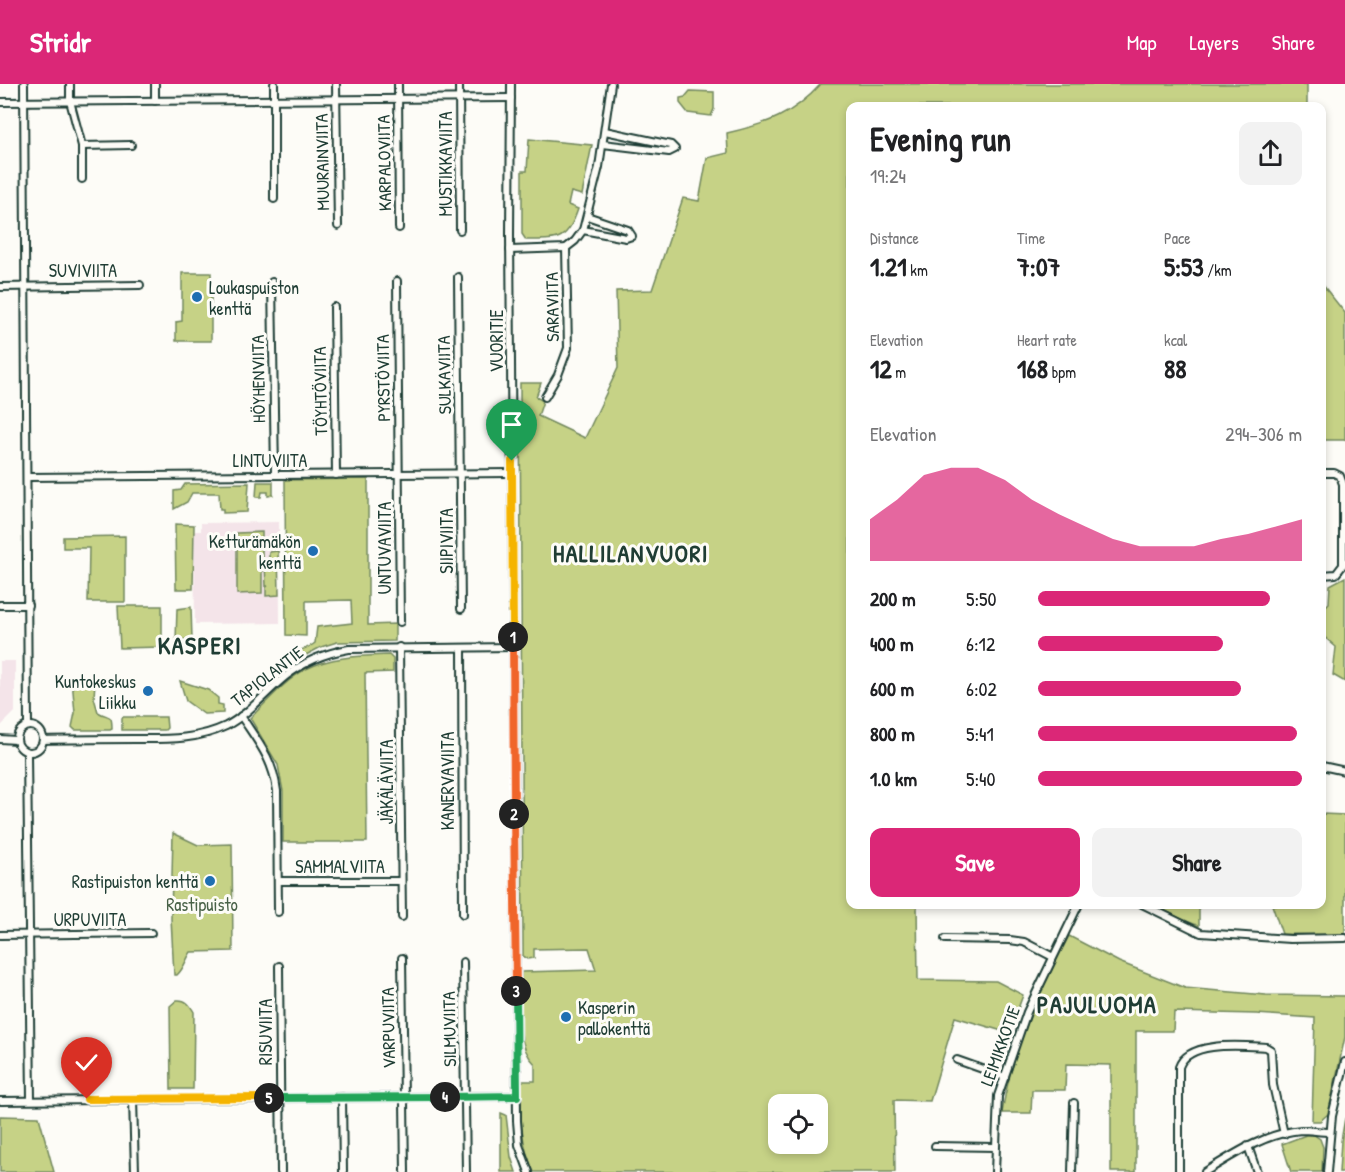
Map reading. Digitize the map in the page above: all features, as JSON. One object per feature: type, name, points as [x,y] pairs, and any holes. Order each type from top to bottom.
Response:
[{"type":"street","points":[[24,84],[28,726]]},
{"type":"street","points":[[70,84],[70,101],[82,146],[82,179]]},
{"type":"street","points":[[155,84],[155,101]]},
{"type":"street","points":[[274,84],[274,199]]},
{"type":"street","name":"MUURAINVIITA","points":[[336,84],[338,226]]},
{"type":"street","name":"KARPALOVIITA","points":[[398,84],[399,228]]},
{"type":"street","name":"MUSTIKKAVIITA","points":[[459,84],[460,230]]},
{"type":"street","name":"VUORITIE","points":[[511,84],[510,250],[517,1096],[519,1145],[529,1172]]},
{"type":"street","points":[[510,250],[566,248],[583,230],[603,144],[611,84]]},
{"type":"street","points":[[0,102],[511,98]]},
{"type":"street","points":[[603,144],[669,152],[675,149],[671,145],[605,131]]},
{"type":"street","points":[[82,146],[131,145]]},
{"type":"street","points":[[583,230],[626,238],[632,236],[628,230],[587,216]]},
{"type":"street","name":"SARAVIITA","points":[[545,397],[558,375],[568,348],[566,248]]},
{"type":"street","name":"SULKAVIITA","points":[[458,277],[461,473]]},
{"type":"street","name":"PYRSTÖVIITA","points":[[397,281],[399,473]]},
{"type":"street","name":"HÖYHENVIITA","points":[[272,282],[274,475]]},
{"type":"street","name":"SUVIVIITA","points":[[0,287],[140,285]]},
{"type":"street","name":"TÖYHTÖVIITA","points":[[334,308],[336,475]]},
{"type":"street","name":"UNTUVAVIITA","points":[[399,473],[400,622]]},
{"type":"street","name":"SIIPIVIITA","points":[[461,473],[461,609]]},
{"type":"street","name":"LINTUVIITA","points":[[28,477],[512,473]]},
{"type":"street","points":[[1326,473],[1340,476],[1343,484],[1343,565],[1336,574],[1326,575]]},
{"type":"street","points":[[0,604],[28,605]]},
{"type":"street","name":"JÄKÄLÄVIITA","points":[[399,647],[402,917]]},
{"type":"street","name":"TAPIOLANTIE","points":[[43,740],[182,739],[217,730],[241,717],[286,676],[320,656],[349,649],[513,647]]},
{"type":"street","name":"KANERVAVIITA","points":[[462,648],[463,914]]},
{"type":"street","name":"SAMMALVIITA","points":[[241,717],[271,762],[275,775],[278,912]]},
{"type":"street","points":[[28,726],[38,729],[43,740],[36,751],[27,753],[19,748],[16,740],[20,729],[28,726]]},
{"type":"street","points":[[0,739],[16,740]]},
{"type":"street","points":[[27,753],[32,1100]]},
{"type":"street","points":[[1326,767],[1345,771]]},
{"type":"street","name":"SAMMALVIITA","points":[[278,881],[401,881]]},
{"type":"street","name":"LEIMIKKOTIE","points":[[995,1172],[998,1096],[1028,1012],[1077,909]]},
{"type":"street","points":[[1152,909],[1202,933],[1290,939],[1345,938]]},
{"type":"street","name":"URPUVIITA","points":[[0,935],[151,933]]},
{"type":"street","points":[[945,939],[1024,942],[1053,957]]},
{"type":"street","name":"VARPUVIITA","points":[[402,958],[405,1172]]},
{"type":"street","name":"SILMUVIITA","points":[[464,962],[466,1172]]},
{"type":"street","name":"RISUVIITA","points":[[279,966],[281,1172]]},
{"type":"street","points":[[1179,1172],[1179,1067],[1181,1060],[1187,1055],[1214,1047],[1266,1047],[1271,1050],[1273,1085],[1284,1134]]},
{"type":"street","points":[[957,1060],[1005,1077]]},
{"type":"street","points":[[1327,1172],[1330,1132],[1345,1062]]},
{"type":"street","points":[[0,1101],[517,1096]]},
{"type":"street","points":[[342,1097],[343,1172]]},
{"type":"street","points":[[134,1099],[135,1172]]},
{"type":"street","points":[[1072,1172],[1074,1103]]},
{"type":"street","points":[[1205,1172],[1248,1146],[1284,1134],[1301,1130],[1330,1132]]},
{"type":"street","points":[[935,1146],[995,1147]]},
{"type":"street","points":[[1248,1146],[1257,1172]]},
{"type":"shaded area","points":[[279,522],[280,623],[195,624],[194,531],[201,531],[201,523]]},
{"type":"shaded area","points":[[0,661],[15,661],[15,712],[0,727]]},
{"type":"green space","points":[[821,84],[1307,84],[1307,102],[846,102],[846,909],[917,909],[918,980],[996,981],[1023,995],[1009,1033],[955,1017],[930,1101],[894,1100],[895,1172],[534,1172],[523,1139],[521,1115],[521,1081],[535,1081],[535,1064],[528,1055],[521,1033],[521,972],[596,970],[589,948],[534,949],[534,958],[528,959],[523,956],[520,383],[541,383],[536,397],[543,401],[538,416],[585,438],[618,368],[616,291],[652,290],[683,198],[699,201],[707,158],[728,153],[727,133],[767,122],[790,111]]},
{"type":"green space","points":[[690,91],[714,92],[714,109],[711,116],[688,113],[680,103],[680,98],[685,97]]},
{"type":"green space","points":[[529,139],[592,145],[582,195],[571,192],[568,205],[578,209],[574,220],[565,233],[554,239],[526,240],[522,234],[522,171],[527,171]]},
{"type":"green space","name":"Loukaspuiston kenttä","points":[[182,273],[211,273],[211,341],[176,341],[176,322],[182,321]]},
{"type":"green space","points":[[1326,289],[1345,313],[1345,440],[1326,440]]},
{"type":"green space","points":[[368,479],[368,625],[395,624],[395,641],[337,642],[321,647],[291,663],[287,657],[315,643],[317,627],[352,623],[351,600],[306,601],[306,636],[286,635],[285,480]]},
{"type":"green space","points":[[257,482],[273,482],[273,495],[268,496],[268,492],[262,492],[261,497],[256,497]]},
{"type":"green space","points":[[249,483],[247,512],[223,513],[223,509],[220,509],[219,493],[192,493],[187,502],[174,509],[174,491],[181,490],[185,484]]},
{"type":"green space","points":[[175,524],[194,525],[193,589],[176,589]]},
{"type":"green space","points":[[262,532],[262,593],[237,594],[237,533]]},
{"type":"green space","points":[[125,536],[125,602],[88,602],[89,548],[63,548],[63,537]]},
{"type":"green space","points":[[278,551],[279,595],[266,596],[268,586],[266,586],[265,563],[269,563],[269,552]]},
{"type":"green space","points":[[1345,577],[1345,682],[1333,675],[1336,647],[1326,638],[1326,606],[1329,603],[1330,585]]},
{"type":"green space","points":[[118,606],[162,606],[162,647],[120,648]]},
{"type":"green space","points":[[191,607],[192,639],[176,640],[177,609]]},
{"type":"green space","points":[[389,655],[393,659],[393,672],[365,673],[367,842],[283,842],[283,791],[278,765],[250,718],[284,685],[306,669],[336,659]]},
{"type":"green space","points":[[91,678],[95,681],[94,698],[98,712],[110,718],[112,729],[110,730],[75,730],[72,727],[75,713],[72,680],[82,681]]},
{"type":"green space","points":[[180,681],[208,690],[218,698],[218,704],[223,705],[223,713],[204,714],[186,701]]},
{"type":"green space","points":[[123,717],[166,717],[167,728],[165,730],[122,730]]},
{"type":"green space","points":[[1326,814],[1345,815],[1345,935],[1282,934],[1273,909],[1326,909]]},
{"type":"green space","name":"Rastipuisto","points":[[173,833],[198,845],[232,844],[233,951],[191,952],[177,975],[174,975],[171,918]]},
{"type":"green space","points":[[1162,909],[1199,909],[1199,926]]},
{"type":"green space","points":[[1069,936],[1119,962],[1185,988],[1266,995],[1345,996],[1345,1037],[1328,1114],[1320,1121],[1312,1121],[1315,1018],[1174,1012],[1173,1031],[1136,1031],[1136,1172],[1111,1172],[1111,1065],[1066,1064],[1065,1090],[1032,1090],[1031,1113],[1002,1113],[1012,1067],[1028,1022]]},
{"type":"green space","points":[[177,1000],[185,1002],[194,1012],[193,1089],[171,1089],[170,1006]]},
{"type":"green space","points":[[501,1113],[506,1115],[511,1157],[516,1172],[501,1172]]},
{"type":"green space","points":[[0,1116],[39,1117],[54,1172],[0,1172]]},
{"type":"green space","points":[[1345,1118],[1345,1172],[1339,1172],[1341,1141]]},
{"type":"green space","points":[[1306,1135],[1314,1135],[1320,1139],[1323,1147],[1322,1172],[1291,1172],[1282,1144]]},
{"type":"place","name":"Loukaspuiston kenttä","points":[[197,297]]},
{"type":"place","name":"Ketturämäkön kenttä","points":[[313,551]]},
{"type":"place","name":"Kuntokeskus Liikku","points":[[148,691]]},
{"type":"place","name":"Rastipuiston kenttä","points":[[210,881]]},
{"type":"place","name":"Kasperin pallokenttä","points":[[566,1017]]},
{"type":"district","name":"HALLILANVUORI","points":[[631,553]]},
{"type":"district","name":"KASPERI","points":[[200,645]]},
{"type":"district","name":"PAJULUOMA","points":[[1097,1004]]},
{"type":"route","points":[[87,1099],[517,1096],[512,461]]}]
